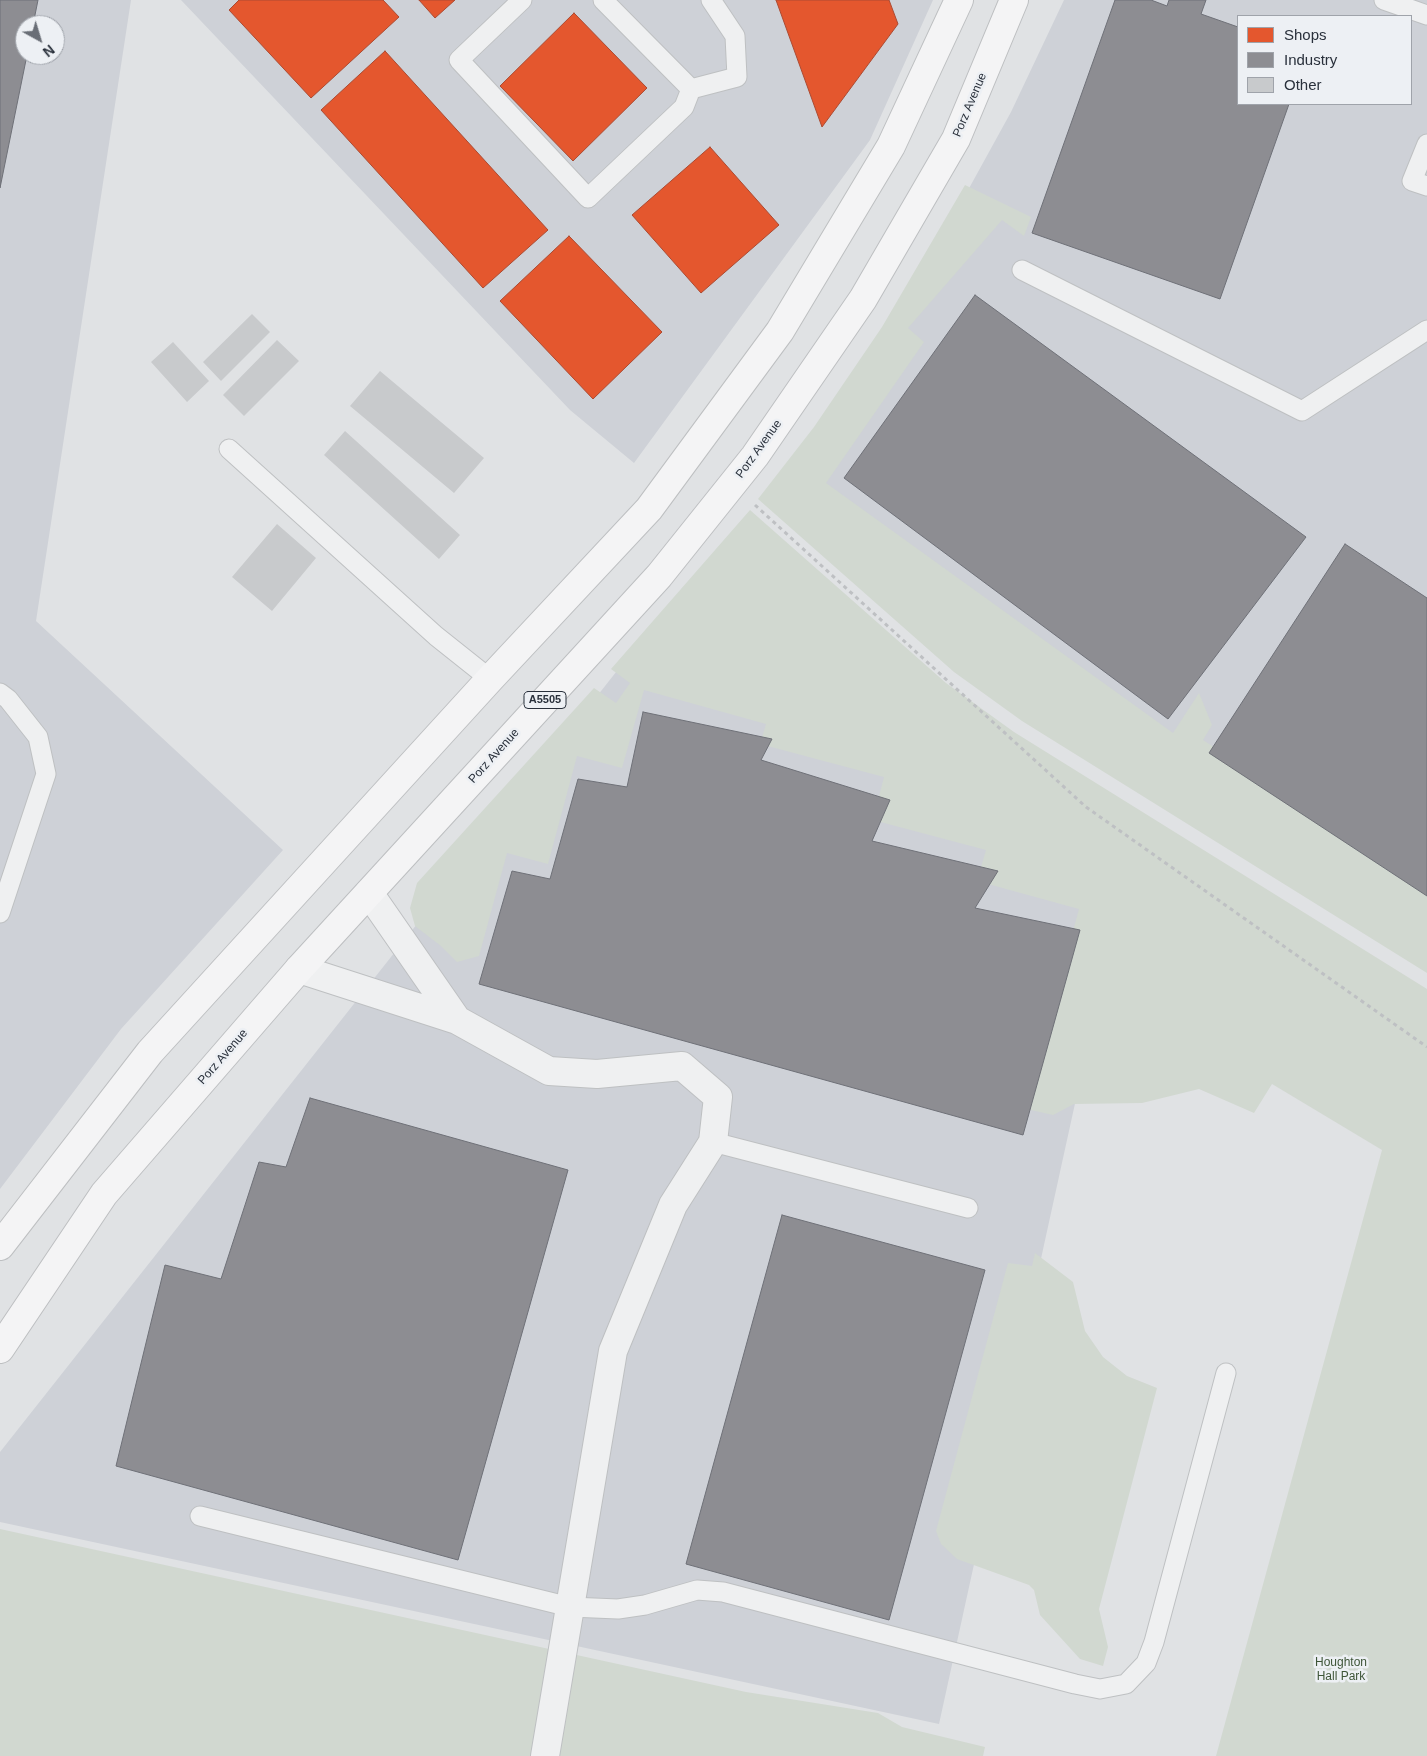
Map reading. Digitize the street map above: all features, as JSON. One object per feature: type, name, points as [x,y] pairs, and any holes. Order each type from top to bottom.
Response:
[{"type":"main road","points":[[0,1246],[150,1052],[490,679],[649,509],[780,331],[891,146],[959,0]]},
{"type":"main road","name":"Porz Avenue","points":[[0,1349],[104,1194],[299,969],[659,576],[756,456],[863,299],[956,139],[1014,0]]},
{"type":"street","points":[[369,893],[456,1020]]},
{"type":"street","points":[[299,969],[456,1020],[549,1071],[597,1074],[682,1066],[718,1097],[713,1142],[673,1205],[612,1351],[545,1756]]},
{"type":"lane","points":[[522,0],[459,60],[588,198],[684,107],[691,89]]},
{"type":"lane","points":[[603,0],[691,89]]},
{"type":"lane","points":[[691,89],[737,77],[735,36],[711,0]]},
{"type":"lane","points":[[1384,0],[1427,15]]},
{"type":"lane","points":[[1427,144],[1412,181],[1427,186]]},
{"type":"lane","points":[[1022,270],[1302,411],[1427,330]]},
{"type":"lane","points":[[230,449],[436,636],[490,679]]},
{"type":"lane","points":[[0,693],[8,699],[38,737],[46,774],[0,913]]},
{"type":"lane","points":[[713,1142],[968,1208]]},
{"type":"lane","points":[[200,1516],[570,1607],[618,1609],[645,1605],[696,1590],[723,1592],[1100,1689],[1126,1684],[1146,1663],[1154,1642],[1226,1373]]},
{"type":"path","points":[[754,504],[1086,807],[1427,1047]]},
{"type":"shaded area","points":[[0,0],[131,0],[36,621],[283,850],[121,1029],[0,1189]]},
{"type":"shaded area","points":[[181,0],[933,0],[870,140],[634,463],[570,410]]},
{"type":"shaded area","points":[[1064,0],[1427,0],[1427,937],[797,501],[1011,112]]},
{"type":"shaded area","points":[[684,586],[1115,921],[939,1724],[0,1522],[0,1452]]},
{"type":"green space","points":[[965,185],[1031,217],[1024,236],[1002,220],[908,328],[924,342],[826,483],[1173,733],[1199,693],[1212,725],[1203,740],[1427,885],[1427,973],[1022,721],[954,672],[758,499],[814,427],[882,327]]},
{"type":"green space","name":"Houghton Hall Park","points":[[750,510],[946,683],[1014,732],[1427,989],[1427,1756],[1216,1756],[1382,1150],[1272,1084],[1254,1113],[1199,1089],[1142,1103],[1074,1104],[1053,1115],[1031,1110],[1031,1107],[1026,1105],[1079,909],[977,881],[986,850],[873,820],[884,777],[760,744],[766,724],[644,690],[622,768],[577,756],[548,864],[507,853],[479,956],[457,962],[441,946],[415,926],[410,908],[417,883],[594,688],[616,703],[630,683],[611,669]]},
{"type":"green space","points":[[1035,1253],[1073,1282],[1085,1331],[1103,1357],[1127,1376],[1157,1388],[1099,1609],[1108,1647],[1103,1666],[1080,1659],[1040,1615],[1034,1590],[1029,1585],[957,1559],[941,1544],[936,1531],[1008,1263],[1032,1266]]},
{"type":"green space","points":[[0,1529],[746,1692],[878,1713],[902,1727],[985,1747],[983,1756],[0,1756]]},
{"type":"building: Shops","points":[[239,0],[383,0],[399,17],[311,98],[229,10]]},
{"type":"building: Shops","points":[[419,0],[455,0],[435,18]]},
{"type":"building: Shops","points":[[776,0],[889,0],[898,24],[822,127]]},
{"type":"building: Shops","points":[[574,13],[647,88],[573,161],[500,86]]},
{"type":"building: Shops","points":[[385,51],[548,230],[483,288],[321,110]]},
{"type":"building: Shops","points":[[710,147],[779,225],[701,293],[632,215]]},
{"type":"building: Shops","points":[[569,236],[662,332],[593,399],[500,301]]},
{"type":"building: Industry","points":[[0,0],[38,0],[35,15],[15,15],[15,65],[25,65],[0,188]]},
{"type":"building: Industry","points":[[1115,0],[1151,0],[1167,6],[1169,0],[1206,0],[1201,14],[1237,27],[1237,105],[1289,105],[1220,299],[1032,233]]},
{"type":"building: Industry","points":[[975,295],[1306,537],[1168,719],[844,478]]},
{"type":"building: Industry","points":[[1345,544],[1427,598],[1427,896],[1209,753]]},
{"type":"building: Industry","points":[[643,712],[772,739],[761,760],[890,800],[872,841],[998,871],[975,908],[1080,930],[1023,1135],[479,984],[512,871],[550,879],[578,779],[627,787]]},
{"type":"building: Industry","points":[[310,1098],[568,1170],[458,1560],[116,1466],[165,1265],[221,1279],[259,1162],[286,1167]]},
{"type":"building: Industry","points":[[782,1215],[985,1270],[889,1620],[686,1564]]},
{"type":"building: Other","points":[[252,314],[270,332],[221,381],[203,362]]},
{"type":"building: Other","points":[[277,340],[299,361],[244,416],[223,395]]},
{"type":"building: Other","points":[[173,342],[209,381],[187,402],[151,362]]},
{"type":"building: Other","points":[[380,371],[484,458],[454,493],[350,406]]},
{"type":"building: Other","points":[[345,431],[460,535],[439,559],[324,455]]},
{"type":"building: Other","points":[[277,524],[316,558],[272,611],[232,577]]}]
